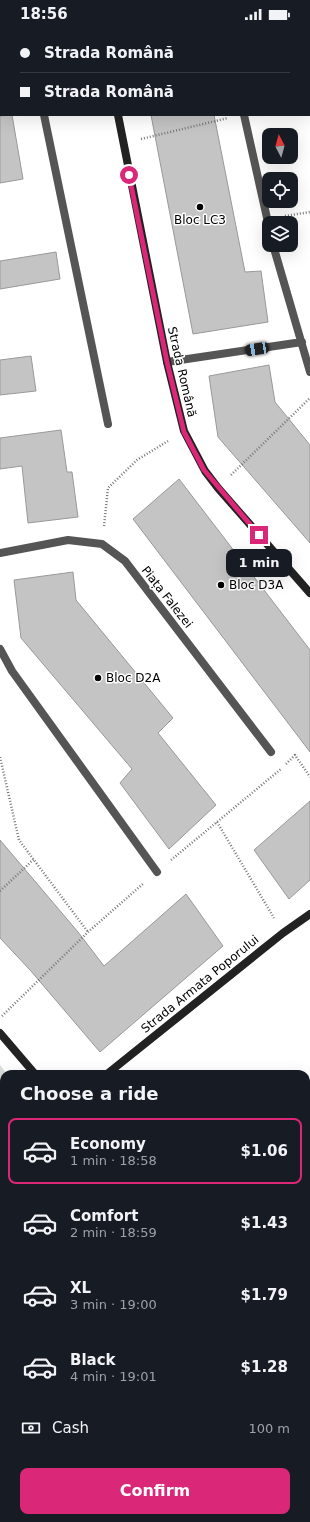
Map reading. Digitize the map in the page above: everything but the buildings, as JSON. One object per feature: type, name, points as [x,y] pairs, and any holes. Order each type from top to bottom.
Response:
[{"type":"street","points":[[44,116],[108,424]]},
{"type":"street","name":"Strada Română","points":[[118,116],[167,362],[184,432],[204,470],[218,488],[310,593]]},
{"type":"street","points":[[244,116],[267,216]]},
{"type":"street","points":[[275,252],[310,372]]},
{"type":"street","points":[[167,362],[302,342]]},
{"type":"street","name":"Piața Falezei","points":[[0,553],[68,540],[102,544],[125,561],[271,752]]},
{"type":"street","points":[[0,649],[12,671],[157,872]]},
{"type":"street","name":"Strada Armata Poporului","points":[[112,1070],[283,933],[310,914]]},
{"type":"street","points":[[0,1033],[32,1070]]},
{"type":"path","points":[[123,143],[234,117]]},
{"type":"path","points":[[304,213],[310,212]]},
{"type":"path","points":[[218,488],[310,398]]},
{"type":"path","points":[[102,544],[108,488],[136,460],[184,432]]},
{"type":"path","points":[[271,752],[282,768]]},
{"type":"path","points":[[0,1018],[88,932],[157,872],[282,768],[295,755],[310,777]]},
{"type":"path","points":[[0,757],[19,840],[88,932]]},
{"type":"path","points":[[217,822],[283,933]]},
{"type":"path","points":[[0,892],[34,859]]},
{"type":"place","name":"Bloc LC3","points":[[200,207]]},
{"type":"place","name":"Bloc D3A","points":[[221,585]]},
{"type":"place","name":"Bloc D2A","points":[[98,678]]},
{"type":"route","points":[[129,175],[167,362],[184,432],[204,470],[259,535]]}]
